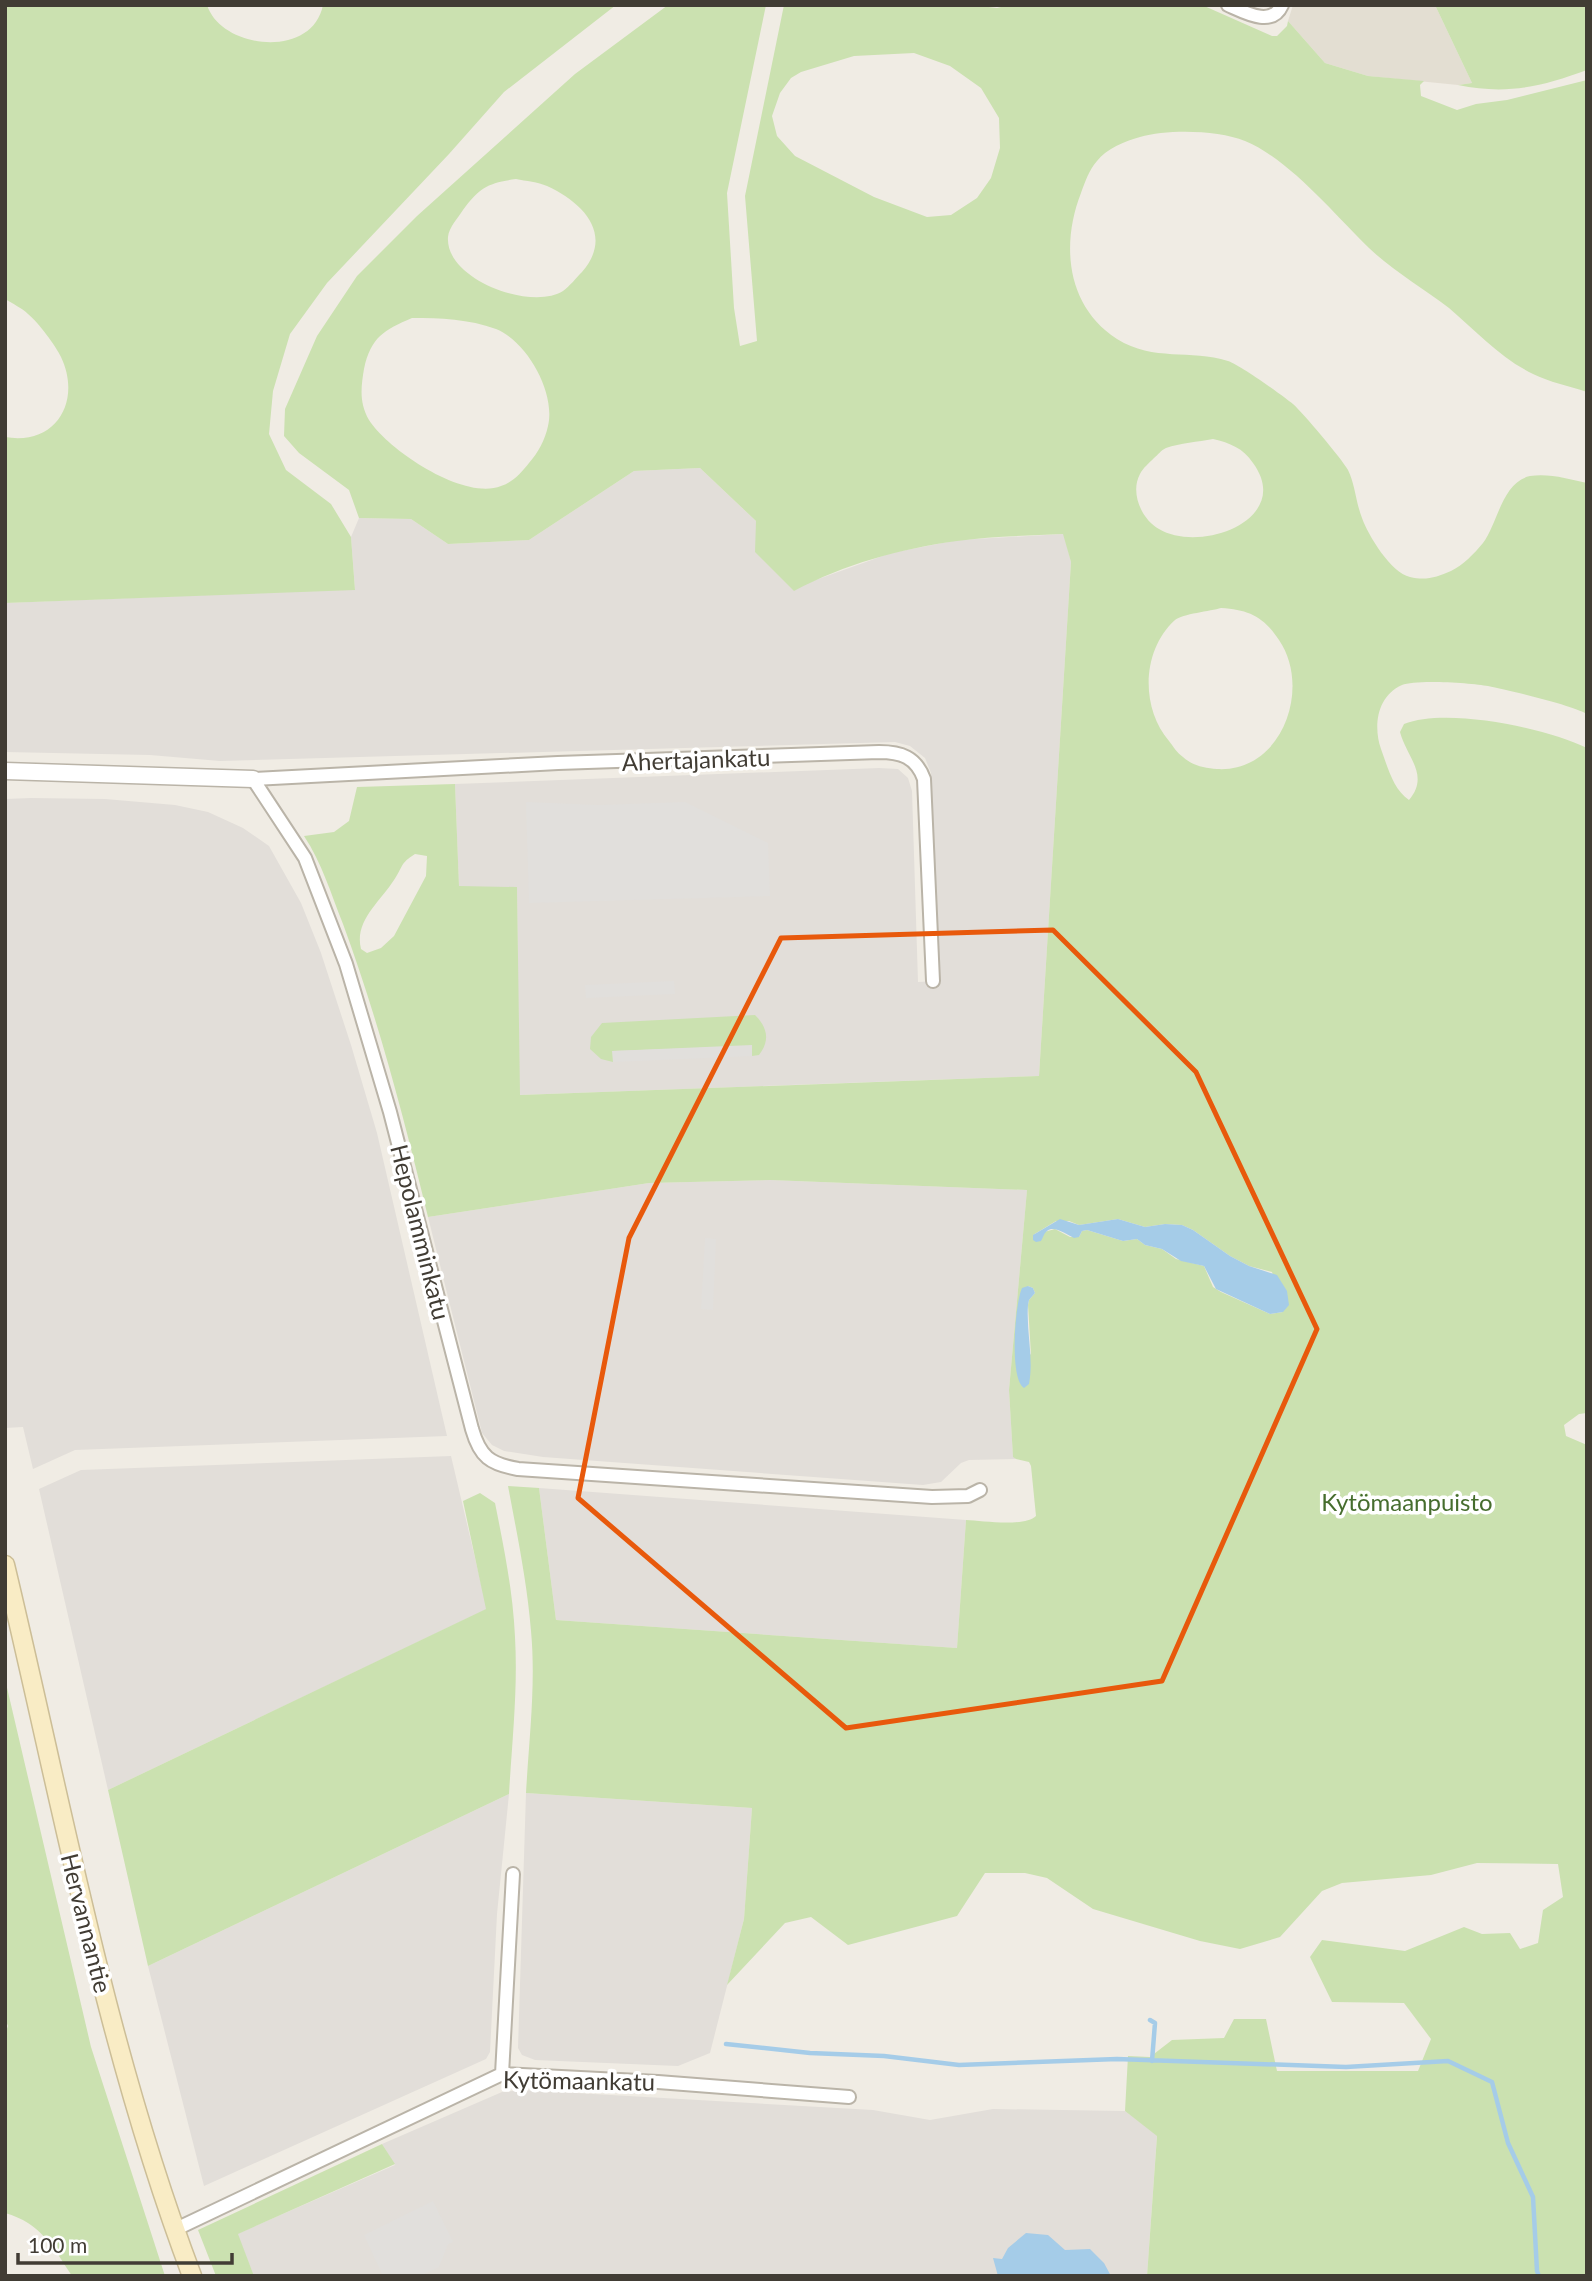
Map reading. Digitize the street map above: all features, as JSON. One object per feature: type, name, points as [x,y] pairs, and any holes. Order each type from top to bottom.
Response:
[{"type":"main road","name":"Hervannantie","points":[[5,1565],[72,1864],[117,2046],[151,2162],[192,2276]]},
{"type":"street","points":[[1228,5],[1254,16],[1269,17],[1279,12],[1282,5]]},
{"type":"street","name":"Ahertajankatu","points":[[253,779],[558,763],[902,753],[916,763],[924,779],[933,981]]},
{"type":"street","points":[[5,771],[253,779]]},
{"type":"street","name":"Hepolamminkatu","points":[[253,779],[305,858],[346,964],[390,1112],[471,1429],[483,1454],[492,1462],[517,1469],[932,1497],[968,1496],[980,1490]]},
{"type":"street","points":[[502,2074],[513,1874]]},
{"type":"street","name":"Kytömaankatu","points":[[174,2230],[502,2074],[658,2081],[849,2097]]},
{"type":"highlighted area","points":[[1053,930],[1196,1072],[1317,1329],[1162,1681],[846,1728],[578,1498],[629,1238],[781,938]]},
{"type":"shaded area","points":[[1293,5],[1435,5],[1472,83],[1458,85],[1368,76],[1325,63],[1288,21]]},
{"type":"shaded area","points":[[700,468],[756,521],[810,582],[891,553],[958,540],[1064,534],[1071,562],[1039,1076],[519,1095],[517,887],[459,887],[455,784],[898,769],[908,778],[912,791],[918,982],[936,981],[931,773],[925,758],[910,746],[895,742],[220,761],[150,755],[5,752],[5,603],[355,589],[351,537],[359,518],[411,519],[448,544],[529,540],[634,471]]},
{"type":"shaded area","points":[[5,799],[105,799],[175,805],[208,812],[243,828],[269,846],[301,903],[321,953],[351,1045],[377,1133],[447,1436],[75,1450],[33,1469],[23,1427],[5,1428]]},
{"type":"shaded area","points":[[526,802],[599,805],[685,802],[768,843],[770,896],[529,903]]},
{"type":"shaded area","points":[[674,981],[675,994],[586,998],[585,985]]},
{"type":"shaded area","points":[[752,1045],[752,1056],[613,1062],[612,1051]]},
{"type":"shaded area","points":[[770,1180],[1027,1190],[1009,1390],[1013,1456],[1016,1459],[969,1460],[961,1463],[941,1482],[923,1485],[543,1457],[504,1451],[492,1445],[482,1433],[428,1217],[649,1183]]},
{"type":"shaded area","points":[[705,1238],[716,1239],[713,1310],[701,1309]]},
{"type":"shaded area","points":[[451,1456],[487,1609],[108,1790],[39,1489],[81,1470]]},
{"type":"shaded area","points":[[539,1488],[966,1520],[957,1648],[556,1620]]},
{"type":"shaded area","points":[[526,1793],[752,1808],[744,1919],[710,2053],[678,2066],[535,2060],[522,2055],[518,2048]]},
{"type":"shaded area","points":[[509,1794],[497,1914],[490,2052],[486,2059],[204,2186],[148,1966]]},
{"type":"shaded area","points":[[523,2090],[873,2110],[930,2120],[993,2109],[1125,2111],[1157,2135],[1147,2276],[254,2276],[237,2234],[395,2165],[382,2144],[502,2092]]},
{"type":"shaded area","points":[[433,2201],[453,2242],[448,2244],[439,2267],[420,2276],[383,2276],[364,2235]]},
{"type":"green space","points":[[5,5],[207,5],[216,20],[229,31],[247,39],[266,42],[285,41],[302,34],[315,23],[323,5],[616,5],[504,92],[327,283],[290,334],[273,391],[269,434],[286,470],[331,504],[351,537],[355,590],[5,603],[5,437],[23,438],[51,427],[66,404],[68,389],[67,373],[61,357],[42,328],[23,310],[5,299]]},
{"type":"green space","name":"Kytömaanpuisto","points":[[668,5],[766,5],[727,193],[734,308],[740,346],[757,341],[745,196],[784,5],[972,5],[997,8],[1009,5],[1202,5],[1272,36],[1277,36],[1287,26],[1288,21],[1325,63],[1368,76],[1424,81],[1420,85],[1421,96],[1457,110],[1587,80],[1587,392],[1552,382],[1521,368],[1449,308],[1378,256],[1295,174],[1262,149],[1234,137],[1193,132],[1151,134],[1116,146],[1105,153],[1092,168],[1081,193],[1071,233],[1070,253],[1072,273],[1087,309],[1100,325],[1117,339],[1131,346],[1158,353],[1228,361],[1293,404],[1348,470],[1369,534],[1388,561],[1403,574],[1421,579],[1431,578],[1451,571],[1464,562],[1483,543],[1507,495],[1521,480],[1544,475],[1587,483],[1587,714],[1554,702],[1488,686],[1419,682],[1402,685],[1387,696],[1379,712],[1377,731],[1392,778],[1409,800],[1415,791],[1417,774],[1400,732],[1404,724],[1422,719],[1445,718],[1496,722],[1547,733],[1587,748],[1587,1413],[1579,1414],[1564,1425],[1566,1436],[1587,1445],[1587,2276],[1147,2276],[1157,2136],[1125,2111],[1128,2056],[1150,2057],[1172,2040],[1224,2038],[1234,2019],[1266,2019],[1277,2071],[1418,2071],[1431,2039],[1404,2003],[1332,2002],[1310,1957],[1322,1940],[1405,1951],[1464,1927],[1482,1934],[1510,1933],[1520,1949],[1538,1943],[1543,1910],[1563,1897],[1558,1864],[1477,1863],[1431,1875],[1342,1883],[1322,1891],[1280,1937],[1240,1949],[1200,1941],[1093,1909],[1047,1878],[1025,1873],[985,1873],[957,1916],[848,1945],[811,1917],[785,1923],[727,1985],[744,1919],[752,1808],[526,1793],[532,1712],[532,1651],[524,1576],[508,1486],[539,1488],[556,1620],[957,1648],[966,1520],[1014,1522],[1036,1516],[1031,1466],[1029,1462],[1013,1457],[1009,1390],[1027,1190],[770,1180],[649,1183],[428,1217],[368,996],[326,879],[304,836],[334,832],[349,821],[357,787],[455,784],[459,886],[517,887],[520,1095],[1039,1076],[1071,562],[1063,534],[970,539],[914,548],[873,559],[813,581],[794,591],[755,552],[756,521],[700,468],[634,471],[529,540],[448,544],[411,519],[359,518],[349,490],[299,453],[284,436],[285,409],[317,336],[357,276],[417,216],[575,74]],"holes":[[[914,53],[950,66],[981,88],[999,118],[1000,148],[991,178],[977,198],[951,215],[927,217],[874,197],[795,156],[777,136],[772,116],[780,93],[791,78],[801,72],[854,56]],[[516,179],[547,186],[573,201],[590,222],[595,233],[591,258],[582,272],[563,291],[549,296],[532,297],[493,288],[460,266],[451,252],[448,237],[454,223],[475,196],[485,187]],[[412,318],[475,323],[507,335],[528,356],[537,370],[548,399],[548,426],[535,455],[513,480],[485,489],[448,480],[409,458],[392,445],[369,420],[362,401],[364,369],[375,342],[394,327]],[[1213,439],[1245,453],[1262,483],[1262,500],[1252,515],[1237,526],[1218,534],[1197,537],[1177,536],[1153,525],[1139,504],[1137,481],[1144,468],[1164,449]],[[1221,608],[1254,616],[1273,632],[1288,659],[1292,681],[1291,703],[1285,724],[1274,743],[1259,757],[1240,767],[1217,769],[1191,763],[1174,747],[1153,712],[1149,679],[1156,647],[1175,620]],[[415,854],[427,856],[426,876],[394,936],[381,948],[367,953],[361,949],[361,930],[370,912],[407,860]],[[1118,1219],[1145,1227],[1182,1225],[1249,1266],[1272,1272],[1283,1312],[1270,1314],[1221,1292],[1213,1287],[1204,1266],[1176,1259],[1162,1249],[1145,1245],[1137,1239],[1123,1241],[1087,1230],[1082,1231],[1079,1237],[1070,1237],[1055,1229],[1033,1235],[1056,1221],[1069,1221],[1079,1225]],[[1028,1286],[1033,1288],[1035,1293],[1028,1305],[1031,1355],[1016,1330]]]},
{"type":"green space","points":[[1435,5],[1587,5],[1587,70],[1523,88],[1492,89],[1458,85],[1472,83]]},
{"type":"green space","points":[[755,1015],[763,1025],[766,1035],[765,1045],[759,1055],[752,1056],[752,1046],[613,1051],[613,1062],[601,1059],[590,1049],[591,1037],[602,1023]]},
{"type":"green space","points":[[480,1493],[495,1503],[514,1620],[515,1696],[509,1794],[148,1966],[108,1790],[486,1609],[463,1501]]},
{"type":"green space","points":[[5,1679],[91,2047],[165,2276],[72,2276],[45,2237],[28,2223],[5,2213],[5,2034],[8,2026],[5,2019]]},
{"type":"green space","points":[[382,2144],[395,2164],[238,2234],[254,2276],[216,2276],[198,2230]]},
{"type":"water","points":[[1060,1219],[1079,1225],[1118,1219],[1145,1227],[1182,1225],[1249,1266],[1277,1275],[1287,1291],[1289,1305],[1283,1312],[1270,1314],[1216,1289],[1204,1266],[1181,1261],[1162,1249],[1145,1245],[1137,1239],[1123,1241],[1087,1230],[1074,1238],[1050,1229],[1041,1241],[1033,1240],[1033,1235]]},
{"type":"water","points":[[1022,1288],[1033,1288],[1035,1293],[1028,1305],[1030,1374],[1029,1384],[1024,1388],[1016,1371],[1015,1340],[1019,1296]]},
{"type":"water","points":[[1026,2233],[1048,2235],[1065,2250],[1090,2249],[1104,2263],[1111,2276],[998,2276],[993,2258],[1002,2259],[1008,2248]]},
{"type":"waterway","points":[[1150,2020],[1155,2023],[1152,2061]]},
{"type":"waterway","points":[[726,2044],[810,2053],[884,2056],[959,2065],[1117,2059],[1346,2067],[1448,2061],[1492,2082],[1508,2143],[1533,2197],[1539,2276]]}]
